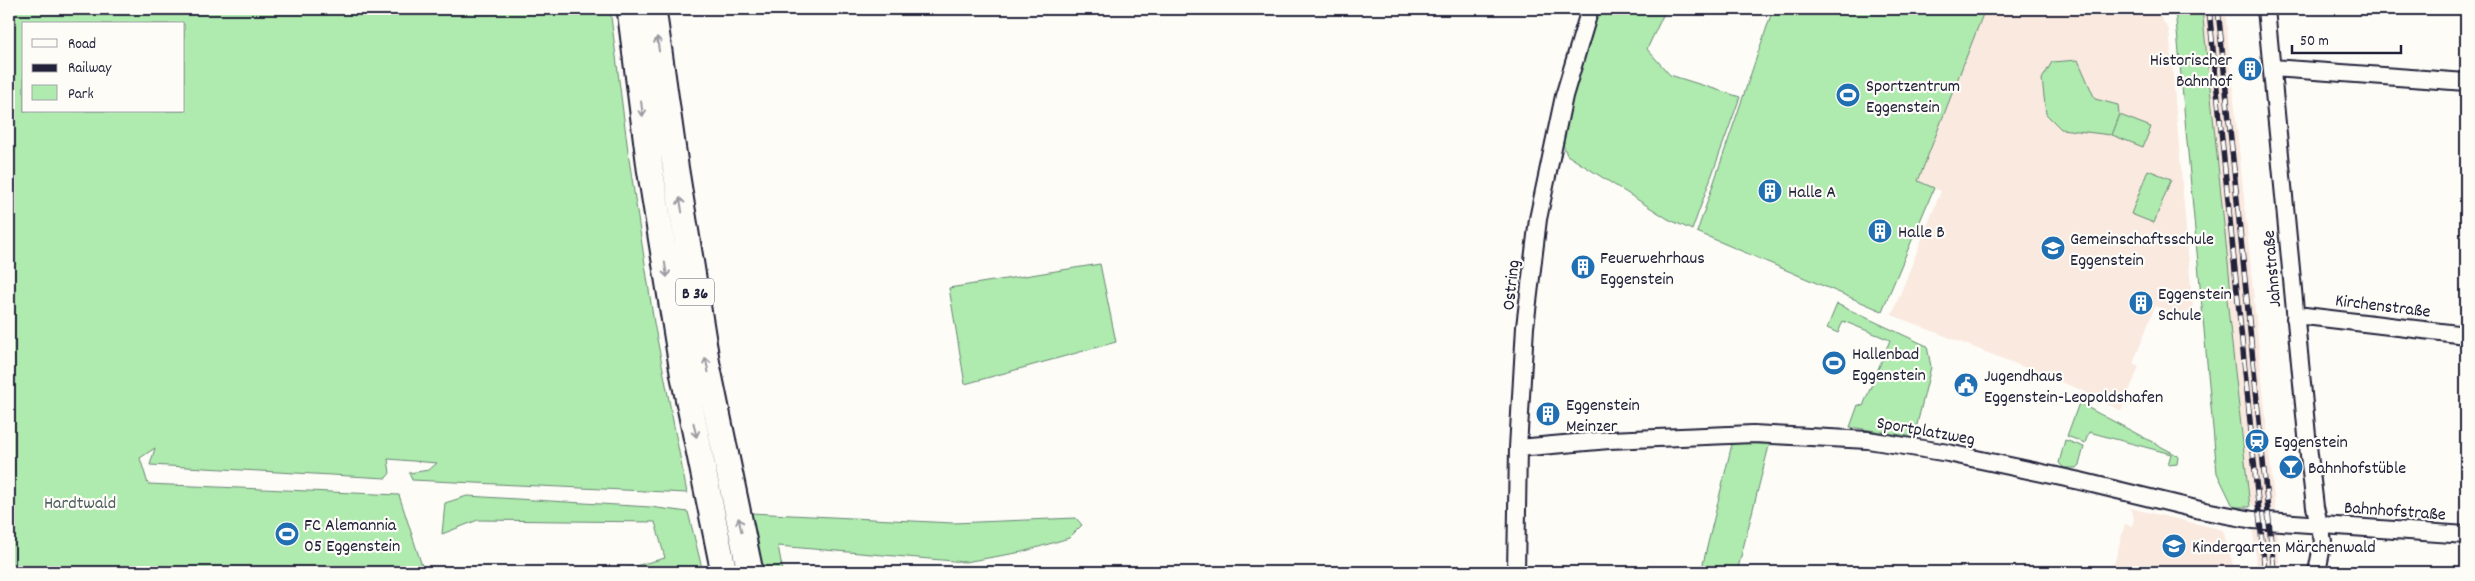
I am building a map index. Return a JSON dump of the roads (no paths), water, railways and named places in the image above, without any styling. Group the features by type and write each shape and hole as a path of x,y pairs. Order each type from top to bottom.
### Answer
{"highway":[{"name":"B 36","path":"630,9 650,168 683,372 724,572"},
{"name":"B 36","path":"654,9 675,165 707,365 750,572"}],"street":[{"name":"Ostring","path":"1516,572 1518,448 1526,327 1538,219 1564,96 1590,9"},
{"name":"Jahnstraße","path":"2266,9 2315,507 2323,542 2317,572"},
{"path":"2272,68 2466,82"},
{"name":"Kirchenstraße","path":"2295,318 2305,316 2466,335"},
{"name":"Sportplatzweg","path":"1518,448 1609,440 1752,434 1868,440 1948,453 2080,480 2229,516 2253,520 2320,525"},
{"name":"Bahnhofstraße","path":"2320,525 2466,535"}],"railway":[{"path":"2209,9 2265,572"},
{"path":"2218,9 2274,572"}],"place":[{"name":"Historischer Bahnhof","path":"2250,69"},
{"name":"Sportzentrum Eggenstein","path":"1848,95"},
{"name":"Halle A","path":"1770,191"},
{"name":"Halle B","path":"1880,231"},
{"name":"Gemeinschaftsschule Eggenstein","path":"2053,248"},
{"name":"Feuerwehrhaus Eggenstein","path":"1583,267"},
{"name":"Eggenstein Schule","path":"2141,303"},
{"name":"Hallenbad Eggenstein","path":"1834,363"},
{"name":"Jugendhaus Eggenstein-Leopoldshafen","path":"1966,385"},
{"name":"Eggenstein Meinzer","path":"1548,414"},
{"name":"Eggenstein","path":"2257,441"},
{"name":"Bahnhofstüble","path":"2291,467"},
{"name":"FC Alemannia 05 Eggenstein","path":"287,534"},
{"name":"Kindergarten Märchenwald","path":"2174,546"}],"park label":[{"name":"Hardtwald","path":"80,502"}]}
